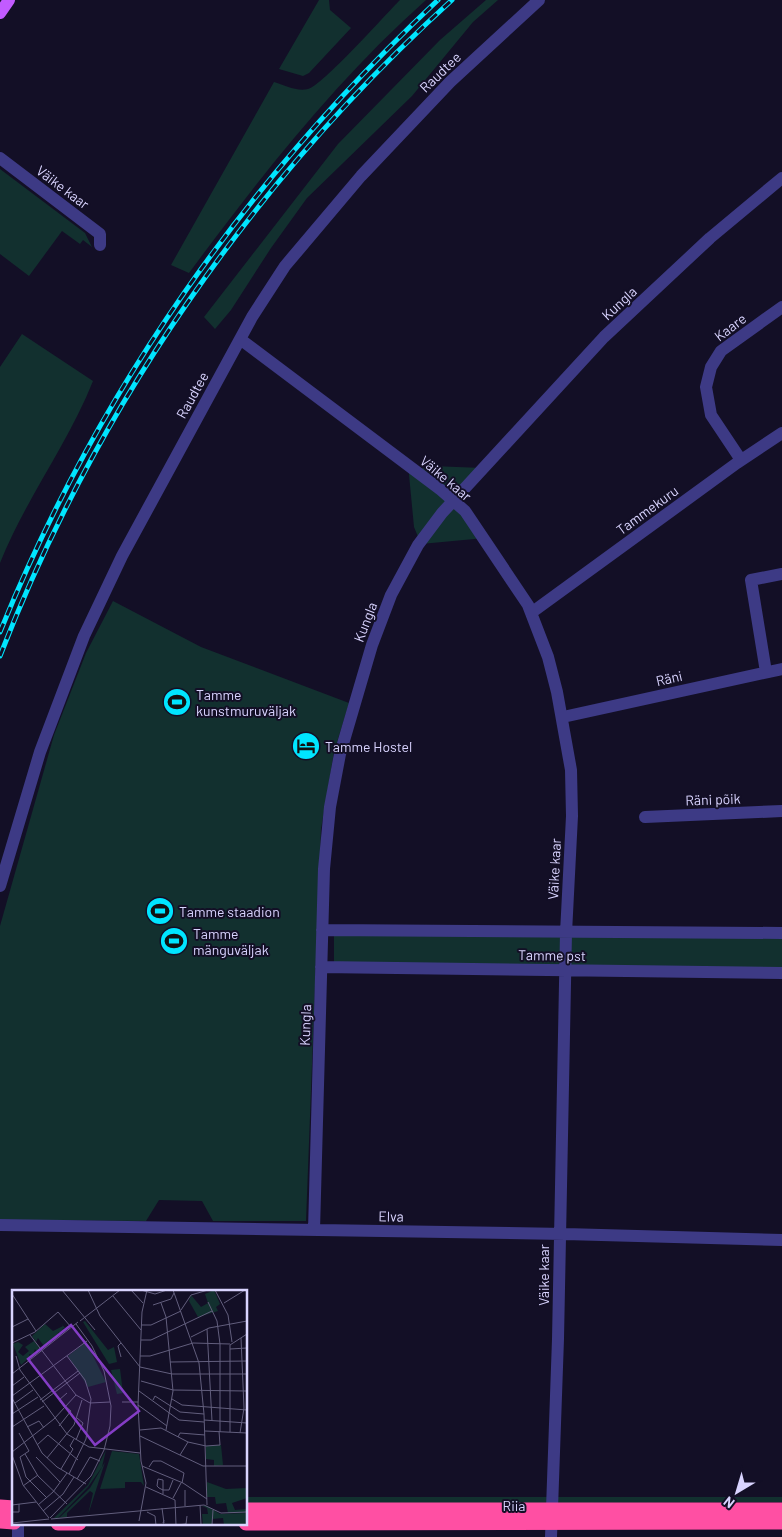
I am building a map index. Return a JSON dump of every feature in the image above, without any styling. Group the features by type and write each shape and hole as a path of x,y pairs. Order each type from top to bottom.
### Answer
{"highway":[{"name":"Riia","path":"248,1510 551,1523 782,1510"},
{"name":"Riia","path":"248,1523 782,1522"}],"main road":[{"path":"0,13 9,0"}],"street":[{"name":"Raudtee","path":"0,886 40,752 84,636 122,556 264,297 285,266 361,176 450,82 539,0"},
{"name":"Väike kaar","path":"0,158 100,234 100,245"},
{"name":"Kungla","path":"314,1230 324,870 332,798 340,754 372,645 392,595 418,545 453,501 604,337 710,238 782,178"},
{"name":"Kaare","path":"742,460 711,415 706,386 711,367 721,351 782,307"},
{"name":"Väike kaar","path":"240,339 464,511 531,613 548,657 563,717 571,770 572,816 566,933 558,1234 558,1340 551,1523"},
{"name":"Tammekuru","path":"531,613 782,433"},
{"path":"766,672 751,580 782,574"},
{"name":"Räni","path":"563,717 782,669"},
{"name":"Räni põik","path":"645,817 782,811"},
{"name":"Tamme pst","path":"322,930 782,933"},
{"name":"Tamme pst","path":"321,967 782,973"},
{"name":"Elva","path":"0,1225 558,1234 782,1240"},
{"path":"18,1524 18,1537"}],"green space":[{"path":"319,0 329,0 330,10 351,28 309,73 303,76 279,69"},
{"path":"400,0 426,0 361,63 300,130 189,273 171,265 274,82 299,90 308,89 315,85"},
{"path":"486,0 498,0 473,22 412,96 307,198 271,248 231,310 215,329 204,317 338,144 440,40"},
{"path":"0,169 85,233 92,247 83,240 80,244 62,231 29,276 0,254"},
{"path":"22,334 93,381 71,427 10,540 0,563 0,367"},
{"path":"408,464 417,470 431,466 483,468 453,500 485,538 421,544 414,527"},
{"name":"Tamme staadion","path":"113,601 201,647 349,703 334,752 321,829 306,1221 213,1221 202,1201 159,1200 146,1221 0,1220 0,926 54,735 86,653"},
{"path":"334,932 782,938 782,971 334,965"},
{"path":"248,1497 782,1497 782,1502 248,1505"}],"railway":[{"path":"0,632 39,543 83,457 132,373 185,292 242,215 303,140 369,68 438,0"},
{"path":"0,656 39,563 84,473 133,386 188,302 248,221 311,143 380,70 452,0"}],"place":[{"name":"Tamme kunstmuruväljak","path":"177,702"},
{"name":"Tamme Hostel","path":"306,746"},
{"name":"Tamme staadion","path":"160,911"},
{"name":"Tamme mänguväljak","path":"174,941"}]}
